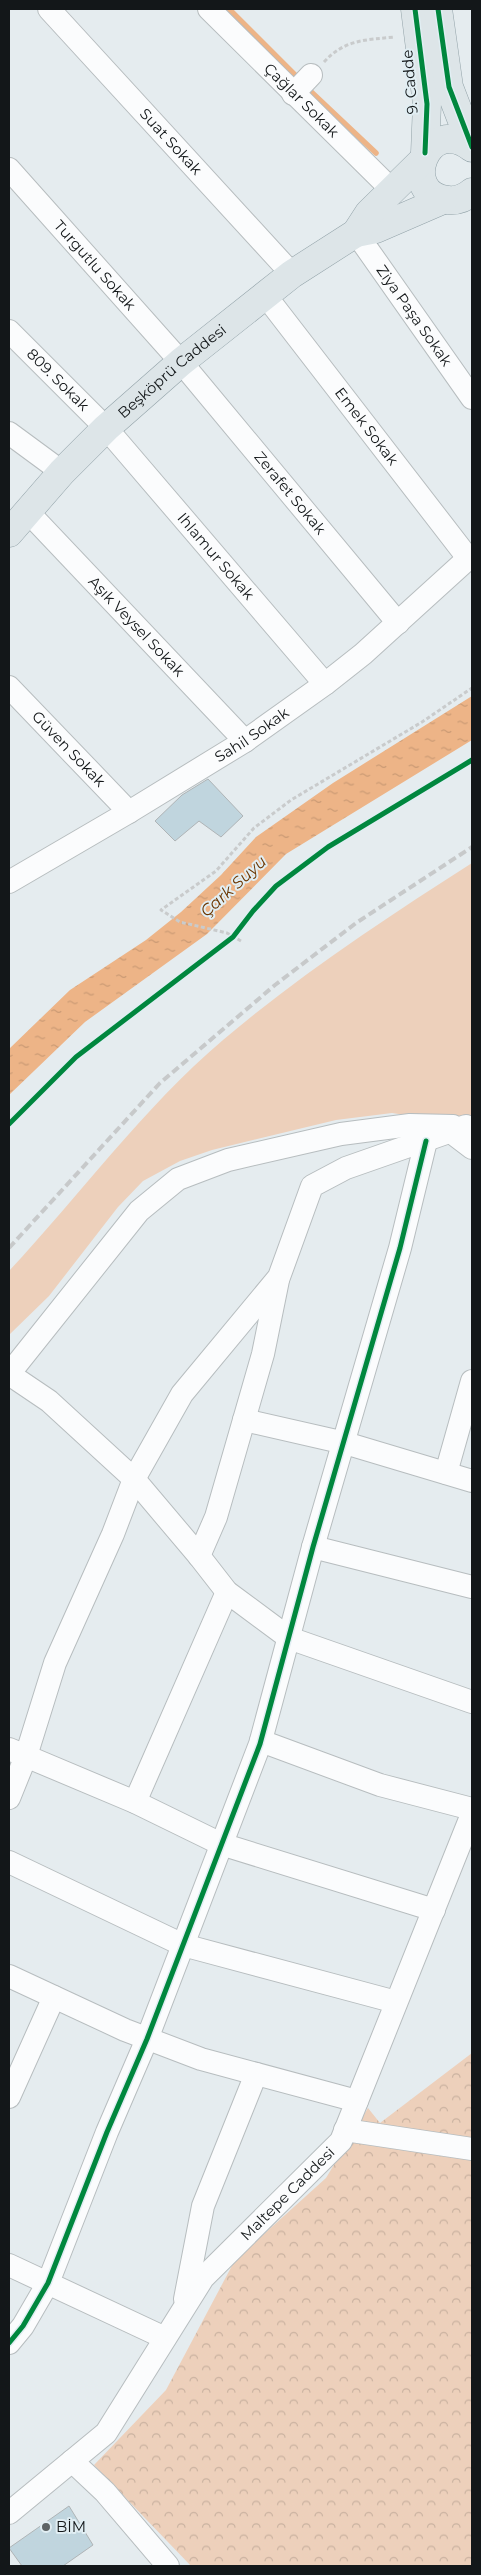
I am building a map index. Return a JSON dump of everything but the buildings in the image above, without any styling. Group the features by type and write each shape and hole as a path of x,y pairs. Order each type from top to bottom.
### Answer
{"main road":[{"name":"9. Cadde","path":"415,9 427,104 421,177 424,185 436,196 460,203"},
{"path":"438,9 449,87 472,148"},
{"path":"356,233 369,213 393,191 438,142 456,139 472,148"},
{"path":"356,233 376,230 460,203"},
{"name":"Beşköprü Caddesi","path":"9,534 62,472 106,428 181,362 292,274 356,233"}],"street":[{"name":"Suat Sokak","path":"49,9 292,274"},
{"name":"Çağlar Sokak","path":"209,9 393,191"},
{"path":"293,94 311,75"},
{"name":"Turgutlu Sokak","path":"9,168 181,362"},
{"name":"Ziya Paşa Sokak","path":"356,233 472,398"},
{"name":"Emek Sokak","path":"265,295 470,557"},
{"name":"809. Sokak","path":"9,331 106,428"},
{"name":"Zerafet Sokak","path":"181,362 398,623"},
{"name":"Ihlamur Sokak","path":"106,428 325,684"},
{"path":"9,433 62,472"},
{"name":"Aşık Veysel Sokak","path":"27,511 245,741"},
{"name":"Sahil Sokak","path":"9,882 245,741 325,684 398,623 470,557"},
{"name":"Güven Sokak","path":"9,687 129,812"},
{"path":"463,1129 410,1125 341,1134 228,1160 178,1179 139,1211 9,1374 49,1401 134,1479 200,1556 227,1592 289,1638 472,1702"},
{"path":"200,1556 216,1517 263,1354 279,1277 312,1186 346,1168 463,1129"},
{"path":"463,1129 472,1148"},
{"path":"9,2343 22,2326 48,2283 107,2132 147,2038 261,1741 313,1547 345,1443 400,1248 426,1141"},
{"path":"9,1798 17,1752 113,1534 134,1479 182,1394 279,1277"},
{"path":"446,1473 472,1381"},
{"path":"244,1420 345,1443 472,1481"},
{"path":"313,1547 472,1587"},
{"path":"135,1802 227,1592"},
{"path":"261,1741 380,1785 472,1809"},
{"path":"17,1752 135,1802 221,1844 434,1910"},
{"name":"Maltepe Caddesi","path":"9,2513 106,2433 204,2278 341,2141 472,1814"},
{"path":"9,1862 183,1945 396,2002"},
{"path":"9,1976 147,2038 201,2059 357,2101"},
{"path":"9,2097 54,1997"},
{"path":"182,2312 203,2206 256,2074"},
{"path":"345,2130 472,2149"},
{"path":"9,2265 165,2338"},
{"path":"72,2461 105,2492 168,2566"}],"path":[{"path":"311,75 335,50 353,42 418,35"},
{"path":"241,941 227,934 180,922 161,910 216,871 254,828 291,800 422,722 472,688"},
{"path":"226,943 238,930"}],"green space":[{"path":"472,863 472,1125 392,1113 336,1120 212,1150 180,1161 143,1181 118,1207 49,1296 9,1335 9,1271 166,1094 223,1040 313,969"},
{"path":"472,2053 472,2566 191,2566 94,2465 166,2390 235,2260 326,2178 368,2108 380,2123"}],"water":[{"name":"Çark Suyu","path":"472,696 472,740 286,854 207,934 85,1022 9,1095 9,1049 70,990 146,940 181,912 221,875 256,837 333,783"}],"waterway":[{"path":"229,9 300,80"},
{"path":"306,87 376,153"}],"railway":[{"path":"9,1248 160,1083 275,985 356,923 472,847"}],"cycle path":[{"path":"415,9 427,104 425,153"},
{"path":"438,9 449,87 472,147"},
{"path":"9,1124 76,1057 233,937 276,886 328,847 472,760"},
{"path":"9,2343 23,2326 48,2283 107,2132 147,2039 260,1744 313,1547 400,1248 426,1141"}],"place":[{"name":"BİM","path":"46,2527"}]}
